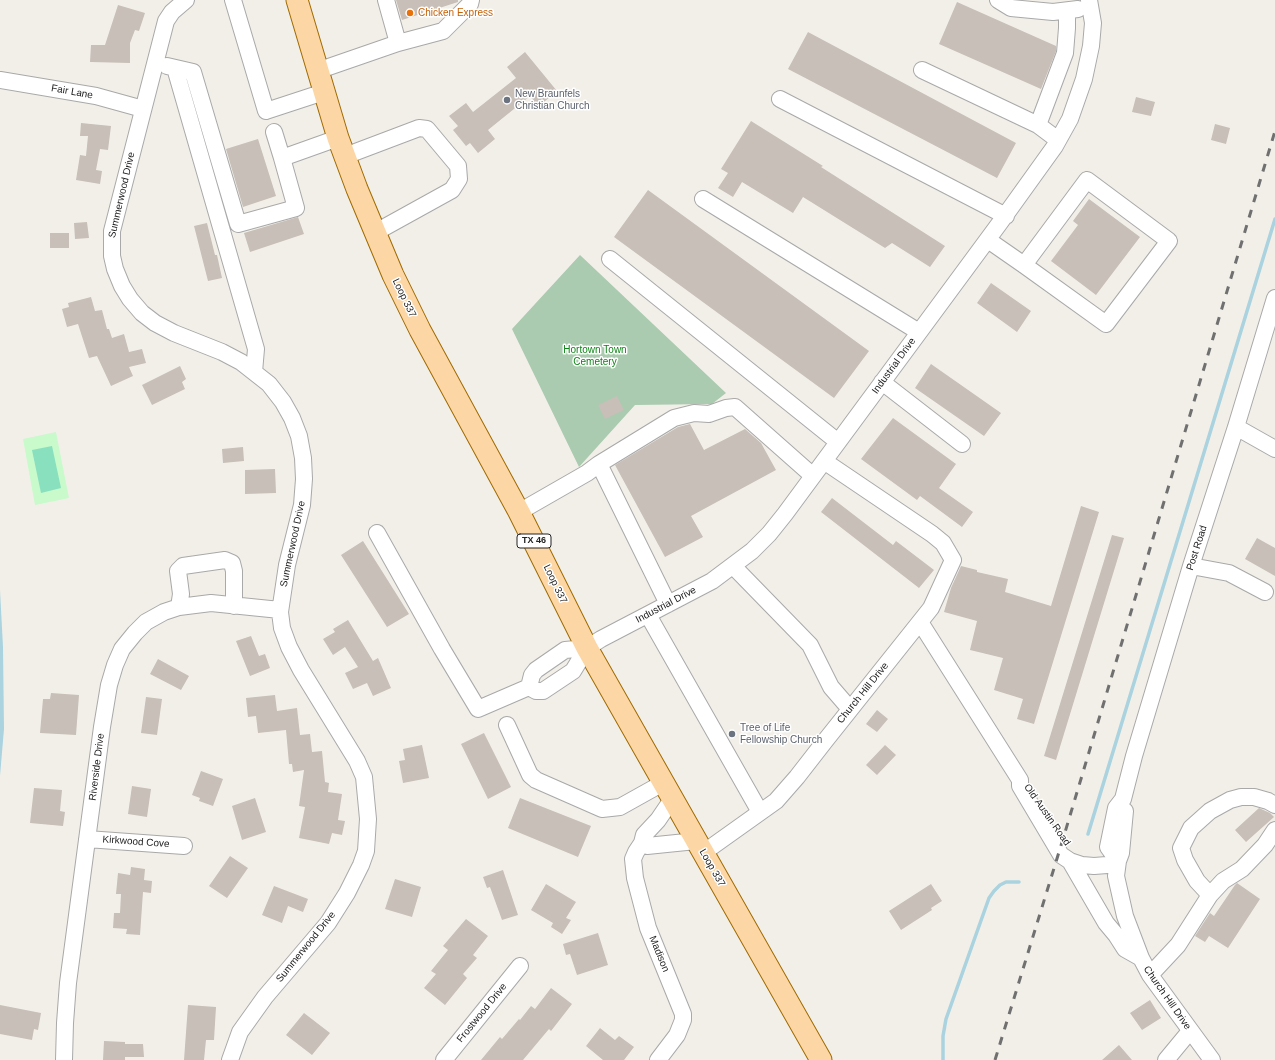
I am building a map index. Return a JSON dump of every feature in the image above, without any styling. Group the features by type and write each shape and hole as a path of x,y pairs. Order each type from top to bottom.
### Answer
{"main road":[{"name":"Loop 337","path":"297,0 341,147 393,275 420,330 519,512 587,648 821,1060"}],"street":[{"name":"Summerwood Drive","path":"186,0 172,12 166,22 112,231 112,256 115,269 120,280 130,299 142,313 155,323 174,333 222,352 241,362 269,384 289,413 299,436 303,458 304,479 302,506 286,565 280,610 282,628 289,647 301,670 357,761 364,777 368,819 366,851 361,865 347,893 328,923 265,997 240,1032 230,1060"},
{"path":"233,0 266,111 324,92"},
{"path":"386,0 398,43"},
{"path":"317,71 398,43 443,31 470,4 471,0"},
{"path":"998,0 1011,8 1053,12 1067,11 1090,4"},
{"name":"Industrial Drive","path":"587,648 712,581 752,551 769,534 1006,216 1058,140 1070,119 1084,79 1091,46 1093,23 1090,4"},
{"path":"1038,125 1065,52 1067,11"},
{"path":"155,63 193,72 238,224 296,208 274,132"},
{"path":"175,68 256,349 254,372"},
{"path":"922,70 1038,125 1058,140"},
{"name":"Fair Lane","path":"0,80 96,96 143,109"},
{"path":"780,99 1006,216"},
{"path":"282,158 341,147 419,128 427,129 458,166 459,179 452,190 376,232"},
{"path":"988,240 1106,324 1169,241 1087,180 1024,265"},
{"path":"703,199 919,332"},
{"path":"610,259 838,442"},
{"name":"Post Road","path":"1118,861 1121,853 1125,810 1123,799 1134,756 1191,566 1236,427 1275,298"},
{"path":"882,382 962,444"},
{"path":"519,512 587,474 599,464 674,418 694,413 709,414 726,408 735,407 813,476"},
{"path":"1236,427 1275,449"},
{"name":"Church Hill Drive","path":"758,814 776,801 797,777 850,708 931,608 953,560 943,543 932,534 824,461"},
{"path":"599,464 668,604"},
{"path":"377,533 478,710 529,687"},
{"path":"179,607 181,594 178,571 183,566 225,560 232,564 234,571 234,606"},
{"path":"733,566 810,645 831,687 850,708"},
{"path":"1191,566 1229,573 1265,592"},
{"name":"Riverside Drive","path":"64,1060 68,982 103,720 109,685 122,649 135,632 146,622 164,612 179,607 212,603 280,610"},
{"path":"642,843 647,846 700,847 758,814 648,615"},
{"name":"Old Austin Road","path":"920,622 1020,780 1020,786 1059,852 1070,861 1082,865 1107,865 1118,861"},
{"path":"529,687 536,691 543,691 573,671 587,648"},
{"path":"529,687 532,675 536,670 565,650 587,648"},
{"path":"507,725 530,775 536,780 602,809 620,807 668,791"},
{"name":"Old Austin Road","path":"1020,780 1027,783 1063,839 1074,851 1082,855 1102,857 1118,861"},
{"name":"Madison","path":"658,1060 677,1034 683,1020 683,1014 648,928 635,878 633,859 642,843 644,835 658,820 668,791"},
{"path":"1210,895 1197,882 1185,860 1181,848 1191,828 1210,811 1230,800 1241,797 1254,797 1268,801 1275,805"},
{"path":"1150,975 1178,944 1210,895 1223,881 1242,869 1265,845 1275,830"},
{"name":"Kirkwood Cove","path":"87,839 184,846"},
{"path":"1070,861 1106,923 1125,949 1141,958"},
{"name":"Church Hill Drive","path":"1118,861 1116,876 1118,890 1125,916 1141,958 1150,975 1212,1060"},
{"name":"Frostwood Drive","path":"444,1060 520,966"},
{"path":"1166,1060 1190,1031"}],"green space":[{"name":"Hortown Town Cemetery","path":"580,255 726,393 712,404 635,405 579,467 512,329"},
{"path":"56,432 69,498 35,505 23,439"},
{"path":"52,446 61,488 41,493 32,450"}],"water":[{"path":"0,590 3,647 4,729 0,776"}],"building":[{"name":"Chicken Express","path":"396,0 458,0 458,2 402,20"},
{"path":"957,2 1056,46 1056,51 1041,89 939,44"},
{"path":"118,5 145,13 139,31 135,30 130,43 130,63 90,62 91,45 105,45"},
{"path":"808,32 1016,143 997,178 788,69"},
{"name":"New Braunfels Christian Church","path":"525,52 557,91 538,107 530,96 488,130 495,139 478,153 470,143 466,146 453,130 458,126 449,116 466,103 473,112 516,78 507,67"},
{"path":"1136,97 1155,102 1151,116 1132,112"},
{"path":"751,121 945,246 930,267 892,243 885,248 803,197 793,213 742,182 733,197 718,188 728,173 721,169"},
{"path":"81,123 111,126 108,150 100,149 96,170 102,171 100,184 76,180 80,155 86,156 88,136 80,136"},
{"path":"1215,124 1230,128 1226,144 1211,140"},
{"path":"258,139 276,196 243,207 226,149"},
{"path":"648,190 869,351 834,398 614,237"},
{"path":"1089,199 1140,237 1096,295 1051,261 1078,225 1073,221"},
{"path":"298,217 304,234 250,252 244,233"},
{"path":"87,222 89,238 75,239 74,223"},
{"path":"207,223 215,255 217,255 222,278 208,281 194,226"},
{"path":"50,233 69,233 69,248 50,248"},
{"path":"991,283 1031,311 1017,332 977,303"},
{"path":"91,297 95,311 102,310 107,329 109,329 112,338 124,334 129,352 142,349 146,363 129,367 133,376 111,386 97,356 89,358 78,324 67,327 62,309 69,307 68,303"},
{"path":"931,364 1001,413 984,436 915,388"},
{"path":"180,366 186,379 182,382 185,389 152,405 142,385"},
{"path":"617,396 624,410 605,419 598,405"},
{"path":"893,418 956,464 939,488 973,512 962,527 920,496 917,500 861,459"},
{"path":"690,424 704,450 745,429 761,443 776,470 691,516 703,537 665,557 615,465 678,427"},
{"path":"243,447 244,461 223,463 222,449"},
{"path":"275,469 276,493 245,494 245,470"},
{"path":"832,498 893,545 896,541 934,570 919,588 821,512"},
{"path":"1081,506 1099,512 1034,724 1017,719 1023,699 994,690 1003,658 970,650 977,621 944,612 951,588 961,566 977,570 977,572 1008,579 1005,592 1051,606"},
{"path":"1112,535 1124,538 1056,760 1044,756"},
{"path":"1257,538 1275,548 1275,576 1245,559"},
{"path":"363,541 409,614 387,627 341,555"},
{"path":"348,620 373,661 378,658 391,688 373,696 367,683 353,689 345,673 358,667 345,647 333,655 323,639 335,632 333,629"},
{"path":"251,636 259,656 265,654 270,668 250,676 236,641"},
{"path":"158,659 189,676 181,690 150,674"},
{"path":"51,693 79,695 76,735 40,733 43,699 50,699"},
{"path":"275,695 277,711 297,708 300,735 310,734 312,752 322,751 325,782 329,783 328,792 342,794 338,820 345,821 342,835 332,833 329,844 299,838 305,807 299,806 304,770 293,772 292,764 289,764 286,730 258,733 256,716 248,717 246,698"},
{"path":"146,697 162,699 157,735 141,733"},
{"path":"877,710 888,719 877,732 866,724"},
{"path":"484,733 511,787 488,799 461,744"},
{"path":"422,745 429,778 403,783 399,761 405,760 403,749"},
{"path":"885,745 896,755 877,775 866,765"},
{"path":"201,771 223,779 213,806 199,801 200,798 192,795"},
{"path":"132,786 151,789 147,817 128,814"},
{"path":"34,788 62,790 60,811 65,812 63,826 30,823"},
{"path":"255,798 266,832 242,840 232,806"},
{"path":"520,798 591,826 578,857 508,828"},
{"path":"1259,808 1270,813 1274,817 1246,842 1235,830"},
{"path":"230,856 248,868 227,898 209,886"},
{"path":"131,867 145,869 144,880 152,881 151,893 143,892 140,935 126,934 127,929 113,928 114,913 120,913 121,894 116,894 118,873 130,875"},
{"path":"503,870 518,915 502,920 490,887 487,888 483,877"},
{"path":"395,879 421,887 412,917 385,909"},
{"path":"1237,883 1260,899 1228,948 1209,936 1205,942 1195,936 1210,913 1214,916"},
{"path":"546,884 576,902 566,918 571,920 562,934 551,927 553,923 531,910"},
{"path":"931,884 942,901 931,908 932,910 901,930 889,911"},
{"path":"274,886 308,899 303,912 288,906 282,923 262,915"},
{"path":"466,919 488,936 473,955 477,958 463,974 467,978 445,1005 424,988 436,974 431,971 448,950 443,946"},
{"path":"598,933 608,965 577,975 570,954 566,955 563,944"},
{"path":"551,988 572,1004 551,1031 549,1029 523,1060 481,1060 500,1037 502,1039 531,1006 535,1009"},
{"path":"1150,1000 1161,1018 1142,1030 1130,1013"},
{"path":"0,1005 41,1013 38,1030 34,1029 32,1040 0,1034"},
{"path":"188,1005 216,1007 214,1040 206,1040 204,1060 184,1060"},
{"path":"304,1013 330,1033 312,1055 286,1035"},
{"path":"600,1028 615,1040 619,1036 634,1047 624,1060 603,1060 586,1046"},
{"path":"104,1041 125,1042 125,1044 143,1044 144,1057 125,1057 125,1060 103,1060"},
{"path":"1119,1045 1132,1060 1102,1060"}],"waterway":[{"path":"1088,834 1275,219"},
{"path":"943,1060 943,1036 946,1019 989,898 1000,885 1006,882 1019,882"}],"railway":[{"path":"995,1060 1063,839 1275,131"}],"place":[{"name":"Chicken Express","path":"410,13"},
{"name":"New Braunfels Christian Church","path":"507,100"},
{"name":"Tree of Life Fellowship Church","path":"732,734"}]}
